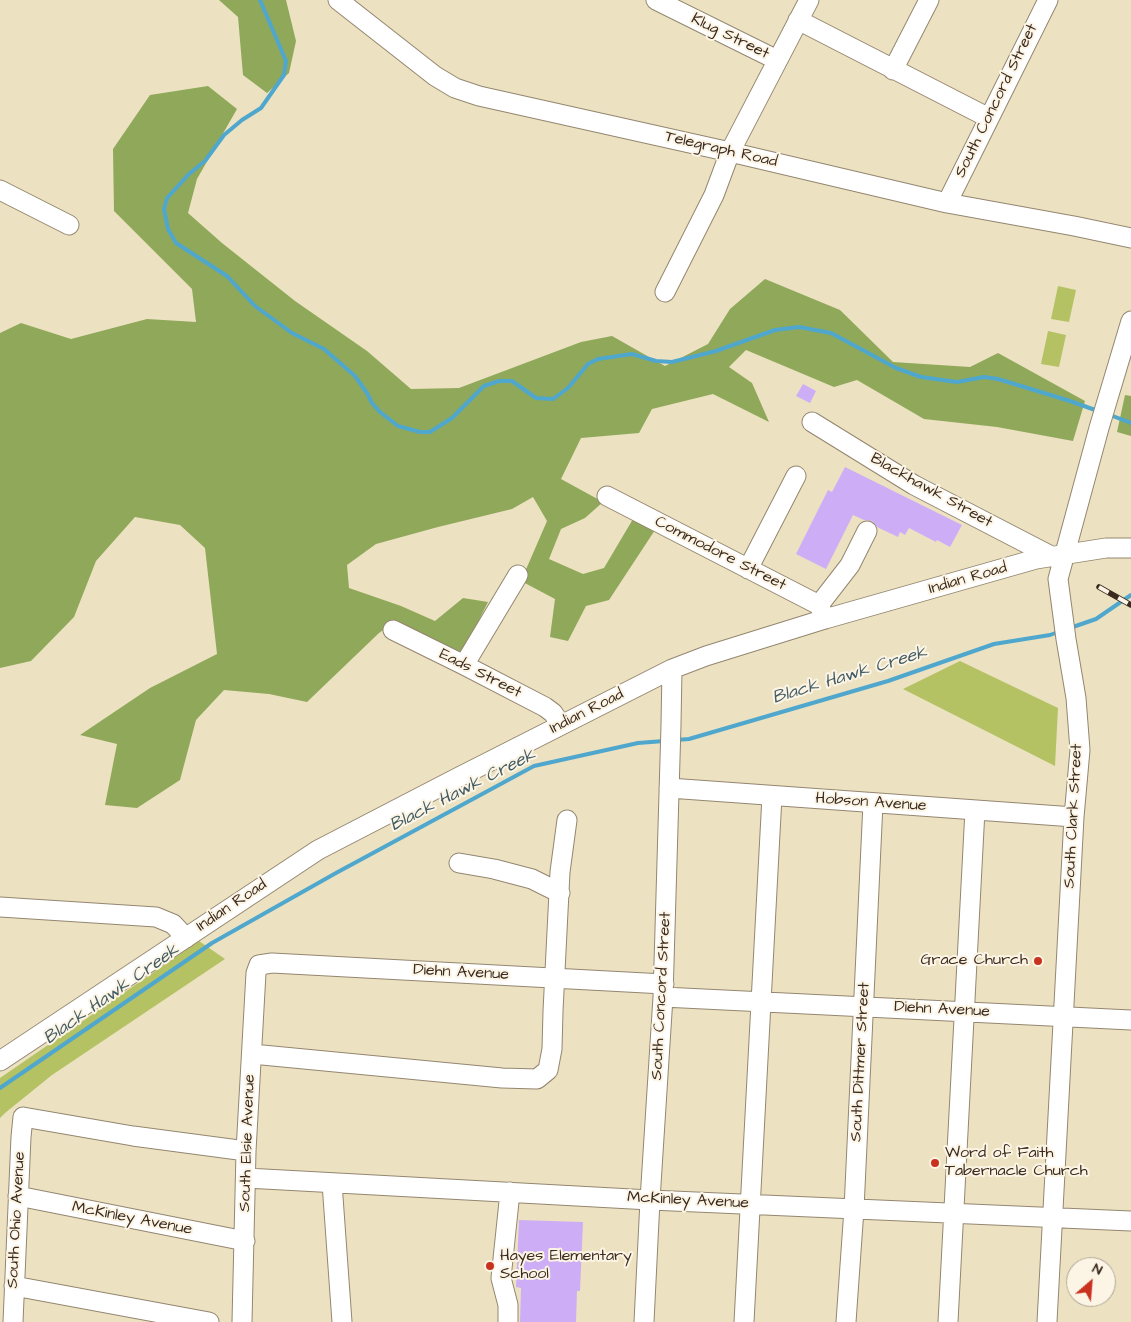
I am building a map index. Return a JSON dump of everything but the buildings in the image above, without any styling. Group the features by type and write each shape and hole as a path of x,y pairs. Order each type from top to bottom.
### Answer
{"street":[{"name":"Telegraph Road","path":"338,0 435,76 455,88 479,96 947,203 1131,238"},
{"name":"Klug Street","path":"656,0 777,60"},
{"path":"664,292 714,195 730,152 809,0"},
{"path":"893,70 929,0"},
{"name":"South Concord Street","path":"947,203 1048,0"},
{"path":"798,20 989,118"},
{"path":"0,190 69,225"},
{"name":"South Clark Street","path":"1047,1322 1074,817 1080,750 1076,698 1058,579 1058,556 1130,328"},
{"name":"Blackhawk Street","path":"812,422 914,485 1058,556"},
{"path":"748,569 796,476"},
{"name":"Commodore Street","path":"608,496 748,569 822,612"},
{"path":"822,612 850,565 867,531"},
{"path":"1058,556 1106,548 1131,548"},
{"name":"Indian Road","path":"0,1061 318,850 672,669 822,612 1058,556"},
{"path":"464,665 518,575"},
{"name":"Eads Street","path":"393,630 545,707 553,713 561,725"},
{"name":"South Concord Street","path":"644,1322 664,990 672,669"},
{"name":"Hobson Avenue","path":"668,788 1074,817"},
{"path":"744,1322 772,796"},
{"name":"South Dittmer Street","path":"846,1322 854,1209 873,803"},
{"path":"948,1322 975,810"},
{"path":"252,1054 502,1078 537,1079 548,1070 552,1049 560,872 567,820"},
{"path":"459,863 494,869 532,879 560,893"},
{"path":"0,907 156,918 174,924 186,938"},
{"name":"Diehn Avenue","path":"259,965 272,963 555,978 761,1001 1131,1020"},
{"name":"South Elsie Avenue","path":"242,1322 246,1151 256,973 259,965"},
{"name":"South Ohio Avenue","path":"13,1322 23,1118 133,1136 246,1151"},
{"name":"McKinley Avenue","path":"246,1178 650,1200 1131,1221"},
{"path":"332,1183 342,1322"},
{"path":"508,1322 508,1305 501,1278 510,1192"},
{"name":"McKinley Avenue","path":"18,1196 245,1241"},
{"path":"14,1286 209,1322"}],"green space":[{"path":"219,0 286,0 296,41 289,73 267,93 243,75 238,17"},
{"path":"208,86 237,109 197,179 188,213 222,243 295,301 367,351 411,389 459,388 581,342 612,336 665,366 708,344 730,309 765,279 840,310 893,362 970,367 998,353 1085,401 1073,441 997,427 924,419 857,380 834,387 746,350 729,367 752,383 769,422 713,394 652,409 639,433 581,438 561,479 603,502 585,518 561,529 549,559 583,574 604,568 633,519 655,530 609,600 586,606 568,641 550,637 555,599 521,581 547,521 533,497 512,509 376,544 347,565 349,588 401,606 435,621 463,598 488,602 460,658 393,623 379,633 307,702 269,694 224,690 196,720 180,780 137,808 105,805 117,744 80,735 150,688 217,654 205,548 180,525 135,517 96,561 74,617 31,661 0,668 0,333 21,323 71,339 147,319 196,322 192,289 114,211 113,149 150,95"},
{"path":"1058,286 1076,290 1069,322 1051,319"},
{"path":"1048,331 1066,335 1059,367 1041,364"},
{"path":"1125,395 1131,396 1131,436 1117,432"},
{"path":"960,661 1058,708 1055,766 903,689"},
{"path":"199,941 225,959 52,1075 0,1118 0,1078"}],"waterway":[{"name":"Black Hawk Creek","path":"260,0 286,61 284,75 261,108 242,120 224,135 205,161 189,174 167,198 164,209 168,229 176,243 227,276 255,306 292,333 324,349 355,376 372,403 398,426 420,432 430,432 452,418 484,386 499,381 512,381 536,398 553,399 568,388 588,364 598,359 632,354 656,361 672,362 716,351 775,330 799,327 831,333 896,368 921,377 957,382 984,377 998,379 1098,411"},
{"name":"Black Hawk Creek","path":"1110,415 1131,423"},
{"name":"Black Hawk Creek","path":"1070,628 1096,619 1131,595"},
{"name":"Black Hawk Creek","path":"676,740 689,739 888,681 994,644 1058,632"},
{"name":"Black Hawk Creek","path":"0,1088 212,943 336,873 534,766 638,743 664,741"}],"railway":[{"path":"1099,587 1131,605"}],"place":[{"name":"Grace Church","path":"1038,961"},
{"name":"Word of Faith Tabernacle Church","path":"935,1163"},
{"name":"Hayes Elementary School","path":"490,1266"}]}
